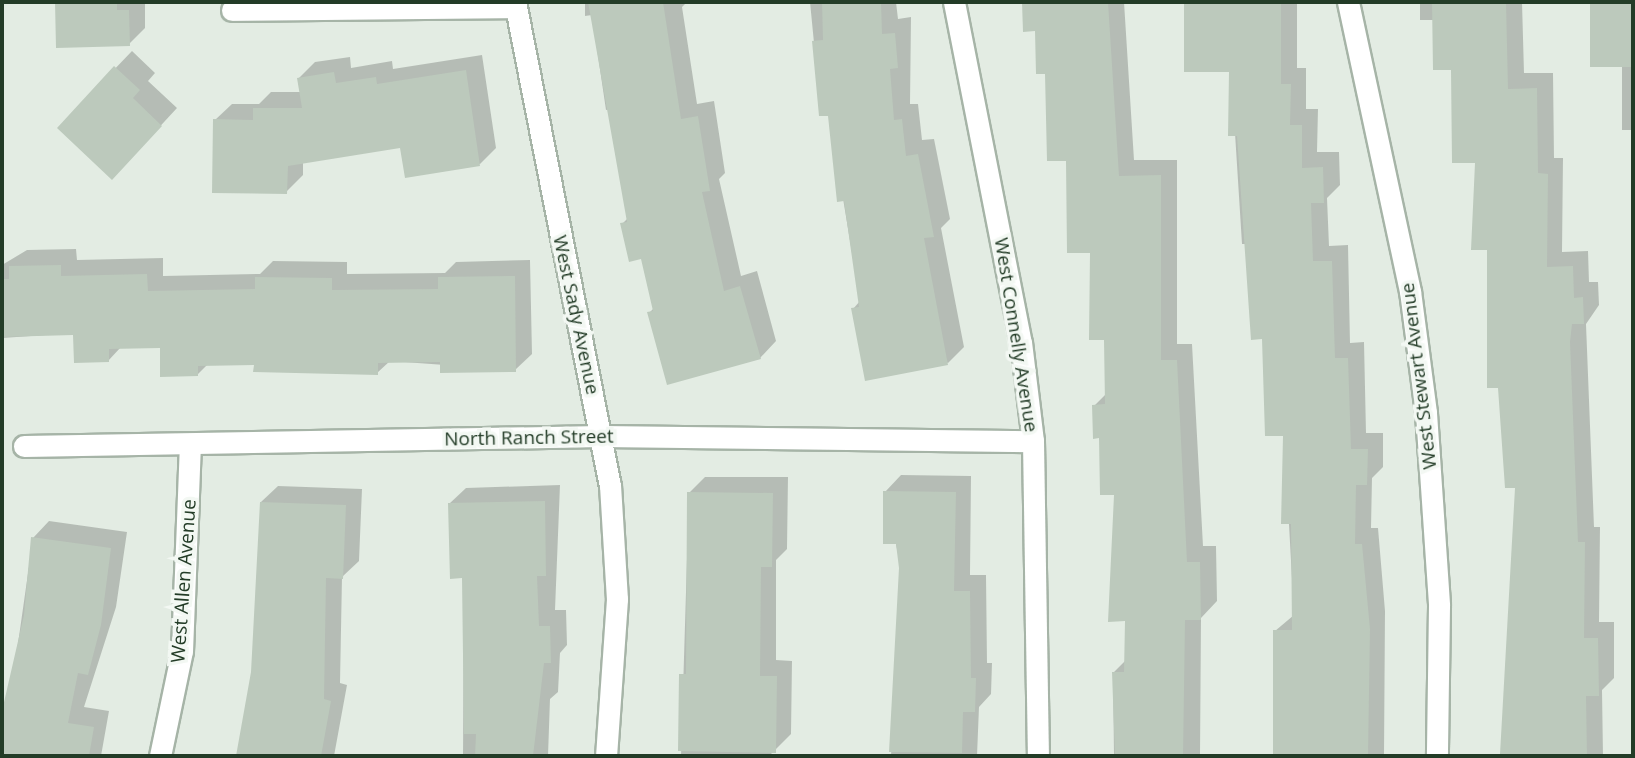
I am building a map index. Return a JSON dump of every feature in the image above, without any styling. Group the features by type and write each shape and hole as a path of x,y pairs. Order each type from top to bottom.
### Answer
{"street":[{"name":"West Connelly Avenue","path":"954,2 1021,342 1033,441 1038,756"},
{"name":"West Stewart Avenue","path":"1348,2 1410,291 1426,413 1439,606 1437,756"},
{"path":"232,9 515,5"},
{"name":"West Sady Avenue","path":"515,5 601,436 617,599 606,756"},
{"name":"North Ranch Street","path":"24,446 601,436 1033,441"},
{"name":"West Allen Avenue","path":"160,756 182,651 190,445"}],"building":[{"path":"55,2 117,2 117,10 129,10 130,46 56,48"},
{"path":"588,2 663,2 681,119 698,116 710,191 702,192 724,291 740,286 761,359 667,385 647,312 653,311 641,259 629,262 620,223 627,222"},
{"path":"822,2 881,2 882,34 895,33 898,68 890,69 894,120 902,119 906,156 918,154 934,237 924,238 948,365 865,381 851,308 859,307 844,201 837,202 828,116 819,116 812,41 823,40"},
{"path":"1022,2 1108,2 1119,176 1161,175 1161,360 1177,360 1187,562 1200,562 1201,620 1185,620 1183,756 1115,756 1112,672 1124,672 1125,621 1108,622 1114,495 1100,495 1099,438 1093,439 1092,405 1105,404 1104,340 1089,340 1090,253 1067,253 1066,161 1047,161 1045,74 1036,74 1035,31 1023,32"},
{"path":"1184,2 1281,2 1281,84 1291,84 1290,125 1302,125 1302,168 1323,167 1324,203 1311,203 1313,261 1332,261 1335,358 1348,358 1351,449 1368,449 1367,485 1356,485 1355,544 1362,544 1370,629 1368,756 1273,756 1273,630 1292,630 1291,524 1281,524 1283,436 1265,436 1262,339 1251,340 1237,136 1228,136 1229,72 1184,72"},
{"path":"1432,2 1506,2 1508,89 1537,88 1538,173 1548,174 1547,267 1573,266 1574,298 1583,297 1584,324 1572,324 1570,342 1578,542 1585,542 1584,638 1598,638 1599,696 1586,696 1587,756 1500,754 1515,488 1505,488 1498,388 1487,388 1487,250 1471,250 1475,163 1452,163 1451,70 1433,70"},
{"path":"1590,2 1633,2 1633,67 1590,67"},
{"path":"114,66 140,90 133,98 162,126 112,180 57,128"},
{"path":"466,70 480,166 405,178 400,148 288,166 287,194 212,193 213,119 253,120 253,108 302,108 297,78 334,72 336,83 376,77 377,84"},
{"path":"61,265 61,276 147,274 148,291 255,289 255,277 332,278 332,290 438,289 438,277 515,276 516,372 440,373 440,362 378,363 378,375 253,372 254,365 198,366 198,376 160,377 160,348 109,349 109,362 74,363 73,335 2,337 2,279 9,279 9,266"},
{"path":"883,491 956,492 954,591 970,591 971,678 976,678 975,712 963,712 962,753 889,752 899,568 896,544 883,544"},
{"path":"687,492 773,493 772,567 761,567 760,676 777,676 776,753 678,751 679,674 686,674"},
{"path":"545,501 546,576 537,576 539,626 550,626 551,663 544,663 533,756 475,756 476,734 464,734 462,578 450,579 448,503"},
{"path":"260,502 346,505 343,579 326,578 324,699 331,701 321,756 236,756 251,672"},
{"path":"31,537 111,548 101,625 88,675 78,673 68,723 94,727 89,756 2,756 2,711 24,615"}]}
